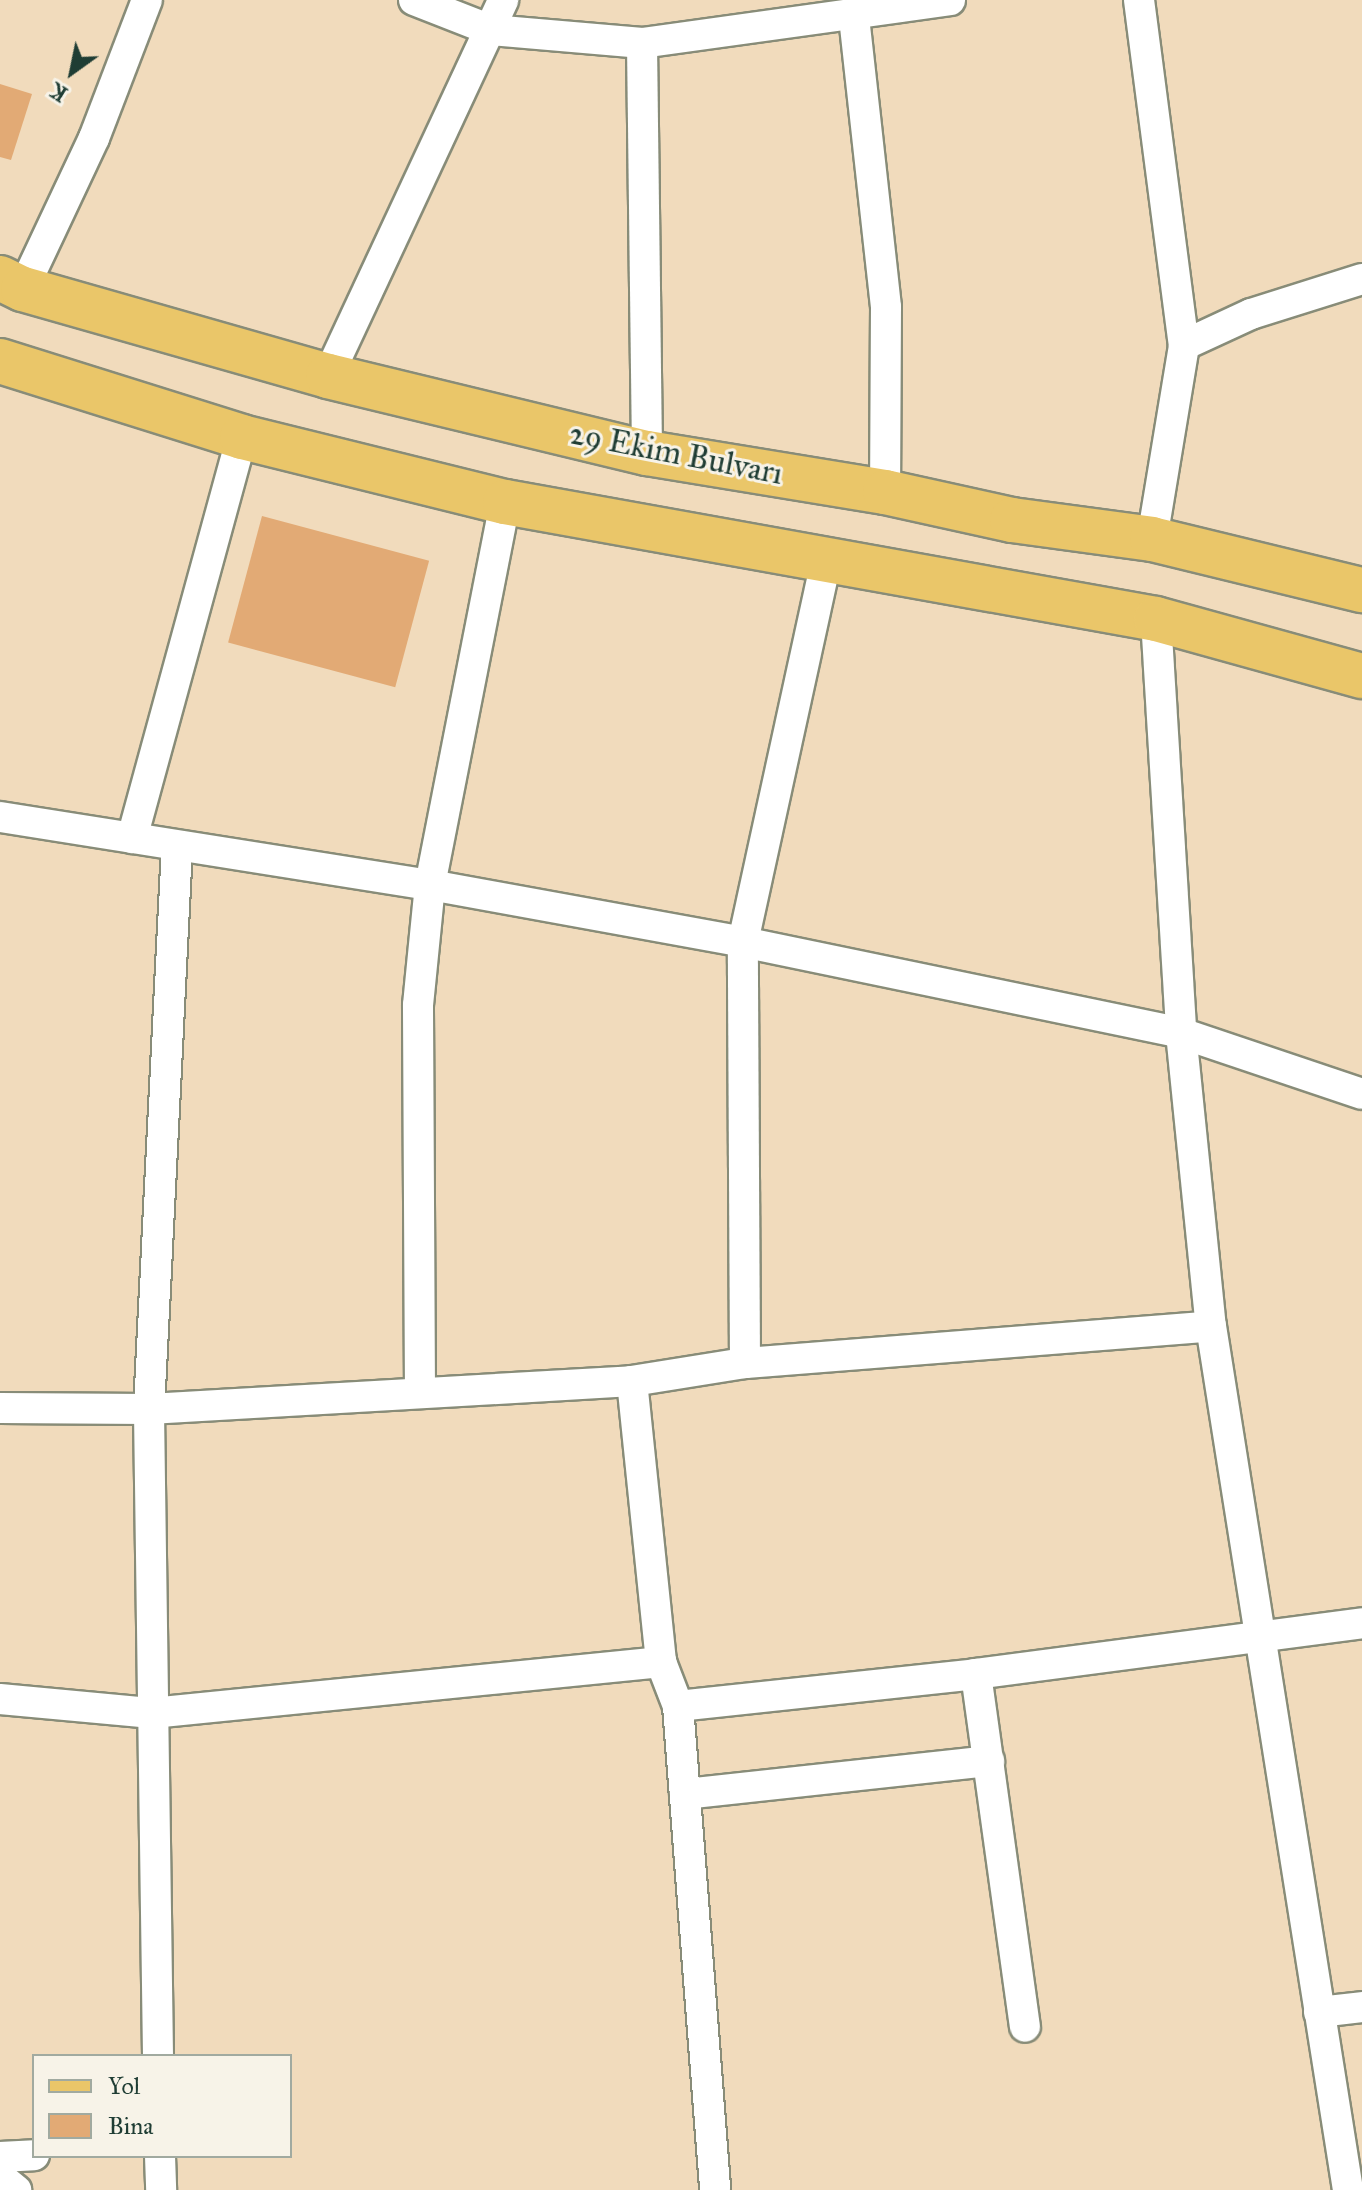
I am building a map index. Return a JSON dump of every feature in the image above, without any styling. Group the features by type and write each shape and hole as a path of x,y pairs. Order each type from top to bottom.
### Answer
{"main road":[{"name":"29 Ekim Bulvarı","path":"12,283 328,376 647,453 885,492 1012,520 1152,539 1362,590"},
{"path":"0,361 242,437 505,502 827,557 1156,619 1362,676"}],"street":[{"path":"12,283 94,138 147,0"},
{"path":"414,0 491,30 642,43 854,17 950,0"},
{"path":"328,376 503,0"},
{"path":"1139,0 1184,345 1152,539"},
{"path":"854,17 886,307 885,492"},
{"path":"642,43 647,453"},
{"path":"1184,345 1251,314 1362,279"},
{"path":"132,838 242,437"},
{"path":"420,1392 418,1005 430,885 505,502"},
{"path":"745,1363 743,942 827,557"},
{"path":"1156,619 1181,1033 1211,1326 1348,2190"},
{"path":"0,817 430,885 743,942 1181,1033 1362,1094"},
{"path":"158,2054 149,1409 177,846"},
{"path":"0,1408 149,1409 632,1381 745,1363 1211,1326"},
{"path":"632,1381 661,1662 678,1706 715,2190"},
{"path":"678,1706 976,1674 1362,1623"},
{"path":"0,1699 152,1713 661,1662"},
{"path":"976,1674 1025,2027"},
{"path":"685,1794 989,1761"},
{"path":"1319,2012 1362,2007"},
{"path":"0,2157 32,2155"},
{"path":"160,2158 161,2190"},
{"path":"0,2177 16,2190"}],"building":[{"path":"0,84 32,94 11,160 0,157"},
{"path":"262,516 429,561 395,687 228,643"}]}
